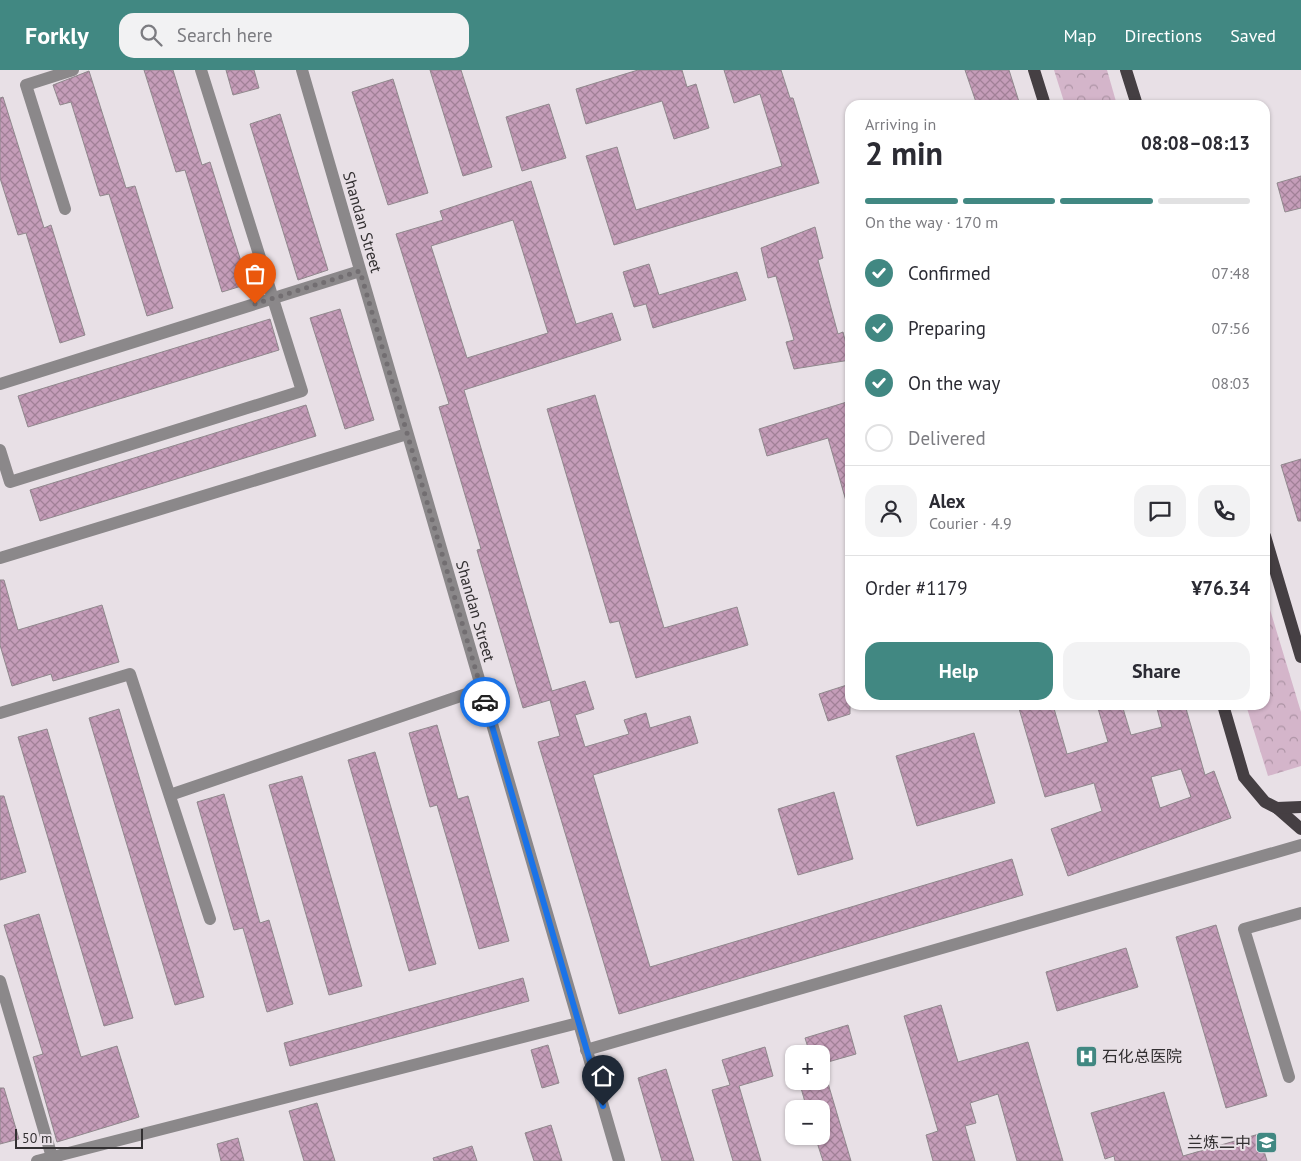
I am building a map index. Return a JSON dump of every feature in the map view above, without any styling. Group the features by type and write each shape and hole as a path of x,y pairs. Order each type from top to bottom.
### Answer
{"main road":[{"path":"1034,70 1043,100"},
{"path":"1126,70 1135,100"},
{"path":"1270,553 1301,657"},
{"path":"1224,710 1244,777 1265,802 1277,808 1301,829"},
{"path":"1277,808 1301,807"}],"street":[{"path":"65,208 26,85 73,70"},
{"path":"0,450 10,482 302,391 201,70"},
{"name":"Shandan Street","path":"302,70 619,1161"},
{"path":"0,384 360,271"},
{"path":"0,558 407,434"},
{"path":"0,713 130,674 210,919"},
{"path":"170,795 481,689"},
{"path":"586,1050 1301,845"},
{"path":"1288,1077 1244,929 1301,913"},
{"path":"0,981 52,1157"},
{"path":"37,1161 578,1023"}],"green space":[{"path":"1054,70 1107,70 1116,100 1063,100"},
{"path":"1270,610 1301,712 1301,766 1268,776 1248,710 1270,710"}],"building":[{"path":"144,70 173,70 202,165 210,162 248,284 222,292 185,170 176,172"},
{"path":"226,70 254,70 259,88 233,95"},
{"path":"430,70 461,70 492,167 463,176"},
{"path":"638,70 682,70 687,87 696,84 709,128 674,139 662,101 586,124 576,89"},
{"path":"724,70 781,70 790,98 793,98 819,183 614,245 586,156 617,147 636,210 782,166 760,94 734,103"},
{"path":"965,70 1009,70 1018,100 975,100"},
{"path":"89,71 126,188 135,186 173,308 147,316 109,194 100,196 71,102 60,105 53,85"},
{"path":"393,79 428,193 388,205 352,92"},
{"path":"3,97 44,228 51,225 85,335 60,343 26,233 18,235 0,178 0,98"},
{"path":"549,104 566,158 522,171 506,117"},
{"path":"280,114 328,270 298,280 250,124"},
{"path":"1301,176 1301,208 1285,212 1277,183"},
{"path":"531,181 576,324 612,313 621,340 464,390 552,691 585,681 594,709 575,715 585,747 629,734 624,720 646,713 650,728 690,716 698,743 593,775 650,967 1012,859 1023,895 619,1014 538,742 560,736 550,700 523,708 477,550 481,549 439,407 449,404 396,234 443,220 440,211","holes":["513,220 548,333 467,358 431,246"]},
{"path":"815,227 823,258 818,260 838,334 843,332 845,340 845,361 794,369 786,342 794,340 776,276 768,278 761,248"},
{"path":"649,264 659,295 737,272 746,300 653,328 646,304 634,307 623,272"},
{"path":"340,309 374,420 345,429 310,318"},
{"path":"270,319 279,350 28,427 18,396"},
{"path":"595,395 664,628 737,607 748,645 636,678 619,621 610,623 547,409"},
{"path":"845,403 845,498 828,438 767,456 759,429"},
{"path":"306,405 316,436 40,521 30,490"},
{"path":"1301,459 1301,521 1298,521 1281,465"},
{"path":"0,580 4,580 18,630 102,605 119,662 53,681 51,674 12,686 0,645"},
{"path":"845,686 845,710 850,710 850,714 828,721 819,694"},
{"path":"119,709 204,997 175,1005 89,718"},
{"path":"1019,710 1054,710 1067,754 1108,742 1098,710 1124,710 1131,735 1162,727 1157,710 1186,710 1205,775 1214,771 1231,818 1068,876 1051,829 1102,811 1094,783 1045,797","holes":["1181,769 1191,797 1160,808 1151,777"]},
{"path":"437,725 458,799 468,796 509,941 479,949 437,805 430,807 409,733"},
{"path":"47,729 133,1018 104,1026 18,737"},
{"path":"974,733 995,803 917,826 896,756"},
{"path":"375,752 436,964 409,971 348,760"},
{"path":"302,776 362,986 329,995 269,785"},
{"path":"834,792 853,859 798,875 778,809"},
{"path":"224,794 260,923 269,920 293,1004 267,1012 243,928 234,930 197,802"},
{"path":"0,796 4,796 26,872 0,880"},
{"path":"39,914 81,1057 117,1046 139,1117 57,1142 33,1057 43,1054 4,925"},
{"path":"1216,925 1267,1096 1226,1108 1176,937"},
{"path":"1126,948 1138,987 1057,1011 1046,972"},
{"path":"523,978 529,1001 290,1066 284,1043"},
{"path":"941,1005 958,1062 1028,1042 1063,1161 1017,1161 998,1094 970,1103 976,1123 965,1126 975,1161 933,1161 926,1135 938,1131 904,1016"},
{"path":"848,1025 856,1054 830,1061 830,1045 807,1045 805,1038"},
{"path":"548,1045 559,1083 542,1088 531,1050"},
{"path":"765,1047 773,1076 739,1086 761,1161 733,1161 712,1090 730,1085 722,1060"},
{"path":"666,1069 694,1161 662,1161 638,1078"},
{"path":"0,1088 4,1088 19,1139 0,1144"},
{"path":"802,1090 830,1090 851,1161 823,1161 818,1145 830,1145 830,1100 804,1100"},
{"path":"1164,1092 1183,1156 1259,1134 1267,1161 1115,1161 1114,1156 1105,1159 1091,1113"},
{"path":"317,1103 335,1161 304,1161 289,1111"},
{"path":"551,1125 562,1161 534,1161 525,1133"},
{"path":"238,1138 244,1161 221,1161 217,1144"},
{"path":"472,1146 477,1161 434,1161 433,1158"}],"way so far":[{"path":"255,304 360,271 485,702"}],"place":[{"name":"石化总医院","path":"1086,1056"},
{"name":"兰炼二中","path":"1267,1142"}],"route":[{"path":"485,702 603,1106"}]}
